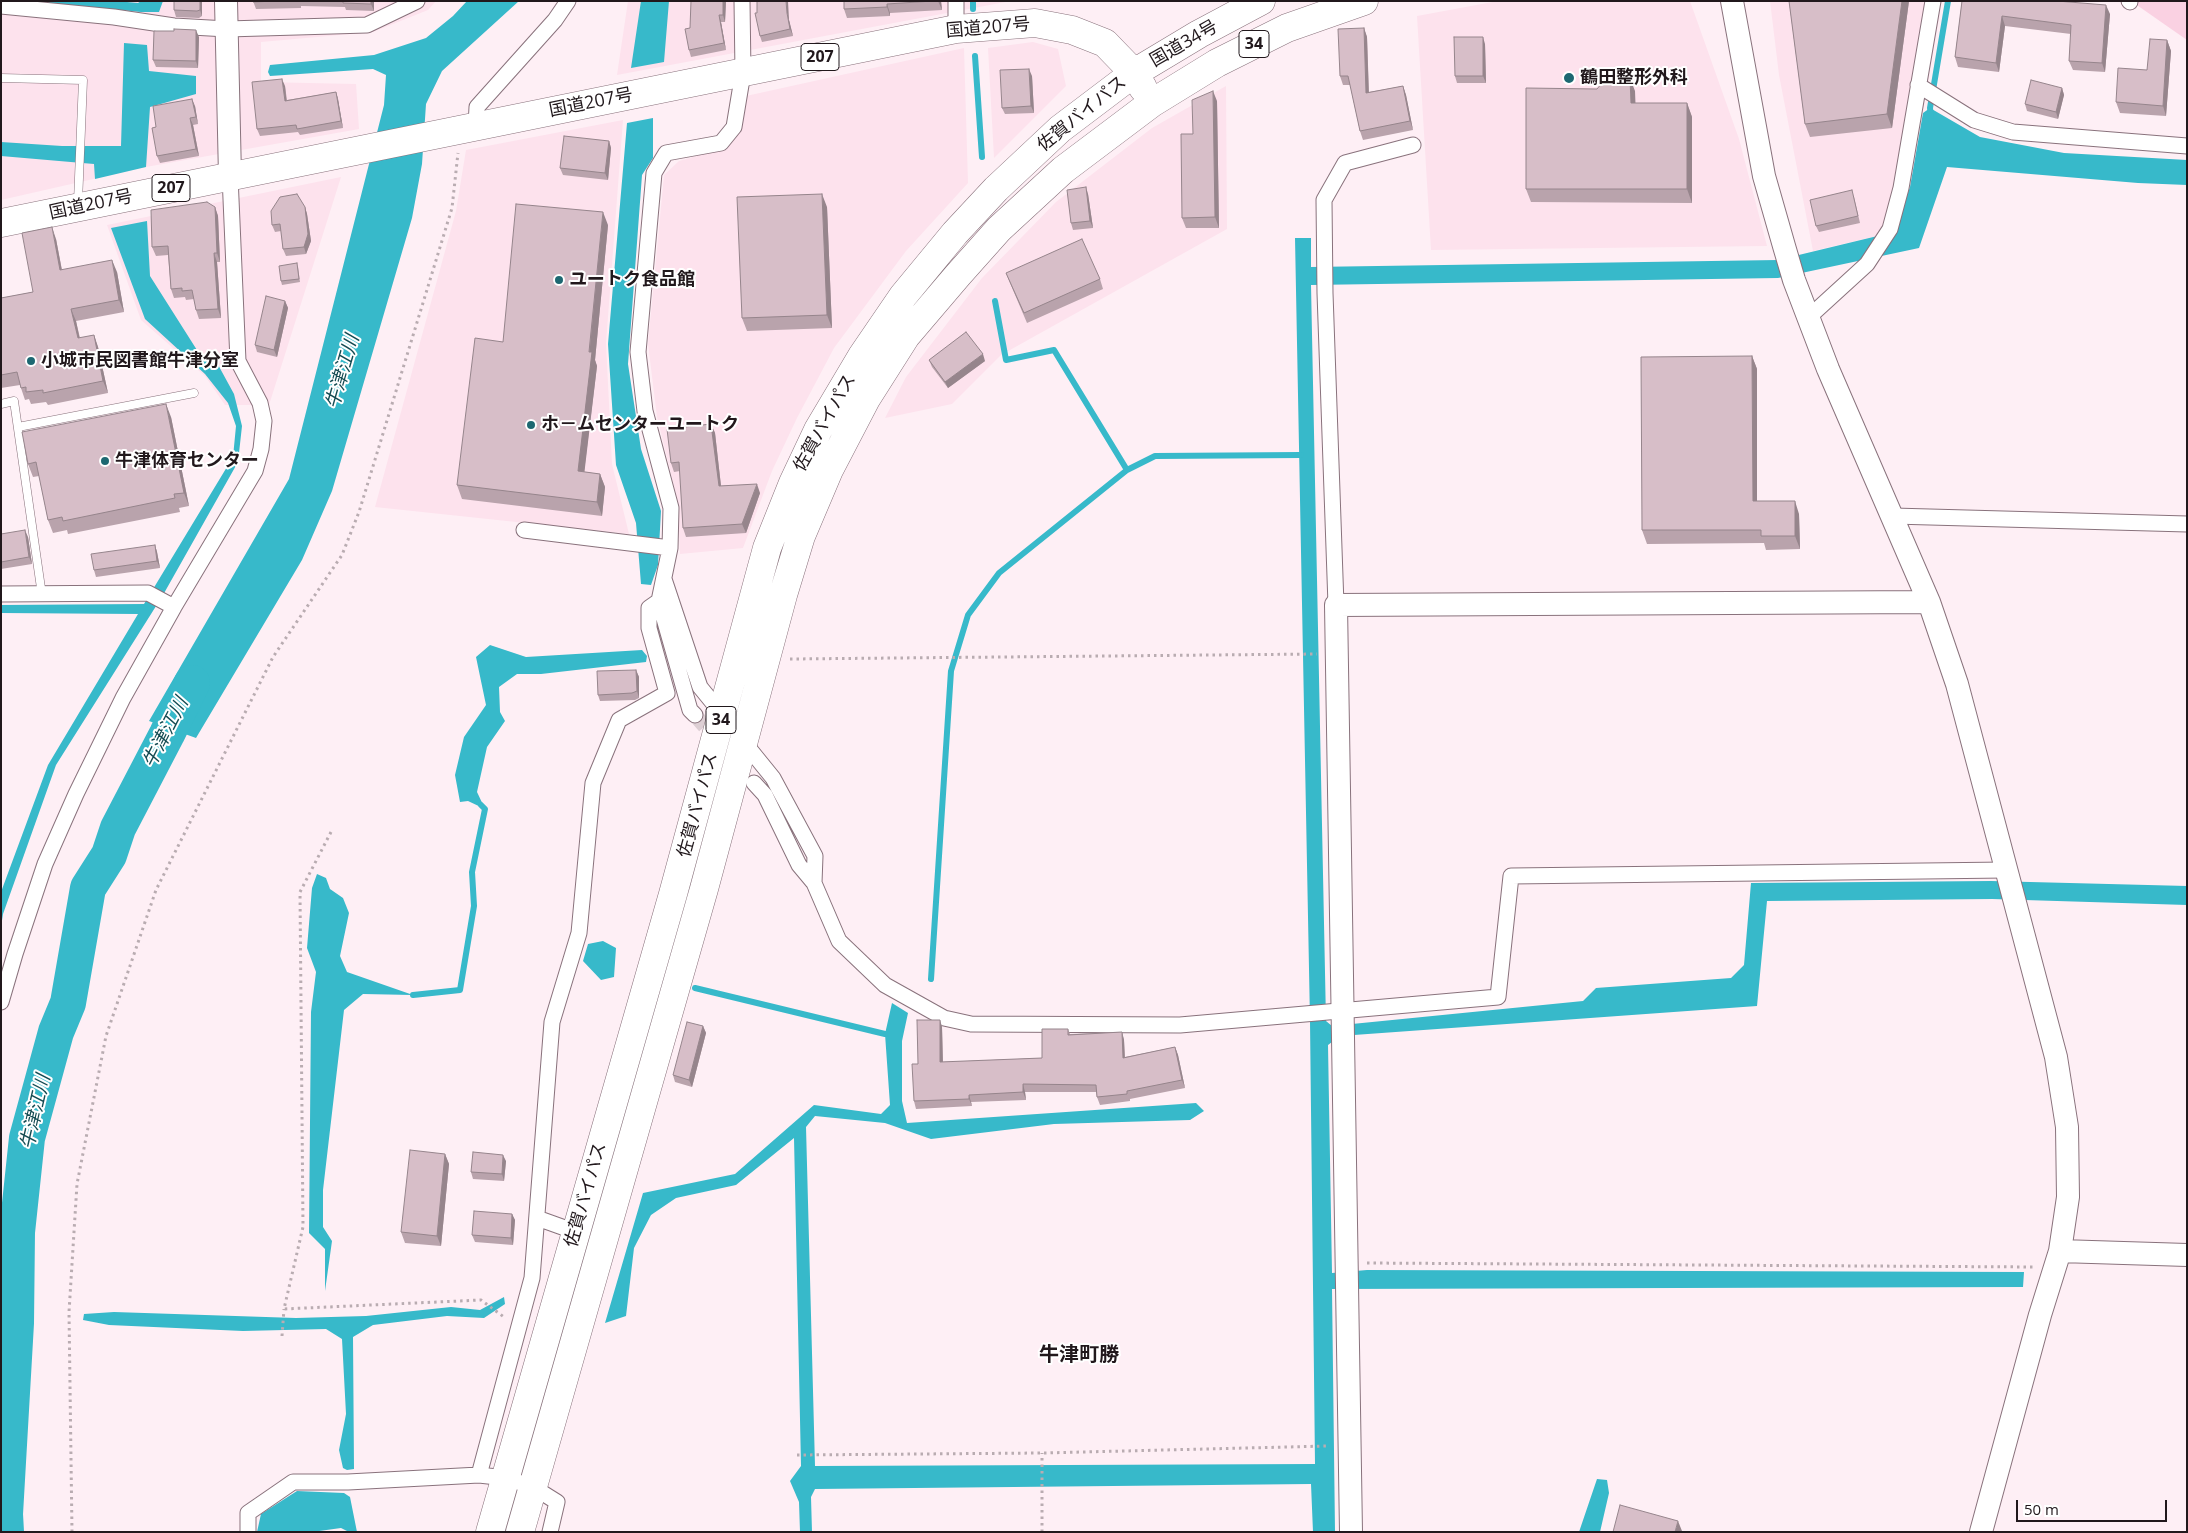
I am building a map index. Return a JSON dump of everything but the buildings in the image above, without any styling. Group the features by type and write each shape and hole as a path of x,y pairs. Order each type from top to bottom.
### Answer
{"highway":[{"name":"国道34号","path":"1134,73 1199,34 1261,1"},
{"name":"国道34号","path":"1152,102 1217,63 1287,28 1364,1"},
{"name":"国道207号","path":"1,223 956,29 1035,23 1072,30 1105,43 1134,73 1152,102"},
{"name":"佐賀バイパス","path":"490,1532 673,894 767,548 793,483 818,430 862,356 903,296 996,188 1060,129 1134,73"},
{"name":"佐賀バイパス","path":"520,1532 704,889 743,741 801,536 829,470 866,400 906,336 999,229 1063,170 1152,102"}],"street":[{"path":"1,1002 44,864 76,794 169,605 255,471 261,449 264,421 260,403 238,361 230,176 226,1"},
{"path":"1,6 114,17 174,26 227,29 368,25 417,1"},
{"path":"468,128 477,107 555,20 568,1"},
{"path":"695,715 690,710 658,601 670,548 671,508 645,411 638,352 654,173 666,153 721,142 734,127 742,72 742,1"},
{"path":"956,1 956,29"},
{"path":"1732,1 1764,176 1794,280 1828,369 1929,602 1957,684 2056,1056 2067,1127 2068,1197 2058,1259 2040,1315 1981,1532"},
{"path":"1809,317 1867,264 1890,229 1901,188 1933,1"},
{"path":"1918,85 1974,120 2013,132 2187,146"},
{"path":"1351,1532 1344,1044 1337,1012 1337,654 1325,293 1324,200 1345,163 1413,145"},
{"path":"1893,516 2187,524"},
{"path":"524,530 670,548"},
{"path":"664,578 700,687 722,714"},
{"path":"1,594 148,593 169,605"},
{"path":"479,1475 532,1278 552,1022 579,933 593,783 619,720 666,693 649,628 649,608 658,601"},
{"path":"1336,605 1929,602"},
{"path":"743,741 773,778 814,856 814,883"},
{"path":"754,783 765,796 799,865 814,883 839,941 885,985 944,1018 971,1024 1180,1025 1498,997 1511,876 2006,870"},
{"path":"537,1218 576,1232"},
{"path":"2058,1259 2187,1256"},
{"path":"248,1532 248,1513 293,1482 348,1482 479,1475 506,1478 533,1487 557,1502 550,1532"}],"lane":[{"path":"1,78 83,80 78,207"},
{"path":"18,427 194,393"},
{"path":"1,404 14,401 42,595"}],"path":[{"path":"72,1532 69,1312 77,1184 106,1036 156,890 273,657 342,555 358,512 452,208 468,128"},
{"path":"767,654 790,659 1337,654"},
{"path":"282,1336 284,1309 303,1227 300,892 331,832"},
{"path":"1347,1263 2058,1259"},
{"path":"284,1309 481,1300 502,1316"},
{"path":"797,1455 1042,1453 1307,1446"},
{"path":"1042,1453 1042,1532"}],"shaded area":[{"path":"1,1 436,1 428,10 373,32 261,42 261,82 356,84 359,129 146,167 1,200"},
{"path":"628,1 1011,1 617,75"},
{"name":"鶴田整形外科","path":"1498,1 1690,1 1739,139 1767,246 1431,250 1417,16"},
{"path":"1770,1 1942,1 1910,187 1894,232 1813,251 1779,75"},
{"path":"2131,1 2187,1 2187,40"},
{"path":"1033,42 1058,49 1066,86 994,158 988,48"},
{"path":"964,48 968,183 906,251 834,348 797,418 772,471 743,548 680,554 678,502 657,417 648,344 664,175 679,161 721,149 746,96"},
{"path":"1226,86 1227,229 1001,355 952,404 885,418 906,377 982,278 1056,202 1152,128"},
{"path":"623,120 606,343 612,464 629,534 375,507 456,211 466,150"},
{"path":"341,177 269,405 225,405 205,376 141,320 107,225"}],"water":[{"path":"28,1 116,1 138,3 141,1 163,1 159,12 141,12"},
{"path":"467,1 519,1 442,71 426,104 422,164 412,218 332,491 302,560 196,738 149,721 289,479 384,105 386,75 373,69 270,76 268,72 270,65 374,55 426,38 453,16"},
{"path":"641,1 669,1 664,62 631,68"},
{"path":"124,43 147,45 149,71 196,76 196,94 150,107 146,167 95,179 94,164 1,156 1,142 62,146 121,146"},
{"path":"1930,108 1980,137 2064,153 2187,160 2187,185 2138,183 1947,167 1919,248 1778,278 1311,285 1326,1021 1332,1026 1583,1001 1596,988 1731,978 1744,965 1751,883 1991,881 2187,886 2187,905 1992,899 1767,901 1757,1006 1340,1036 1328,1045 1332,1273 1367,1270 2024,1272 2023,1287 1332,1289 1335,1532 1313,1532 1311,1484 815,1489 811,1497 812,1532 800,1532 799,1502 790,1481 801,1466 794,1138 736,1185 676,1198 651,1215 634,1248 626,1316 605,1323 643,1193 735,1174 814,1105 881,1114 890,1105 885,1034 892,1003 908,1013 902,1041 902,1101 907,1123 1196,1103 1204,1111 1190,1120 1054,1124 931,1139 885,1123 815,1116 806,1127 815,1466 1315,1464 1310,1021 1295,238 1311,238 1311,267 1778,260 1894,232 1910,187 1923,113"},
{"path":"653,118 653,158 642,175 628,364 641,449 661,511 658,565 651,585 641,584 636,523 616,465 608,344 627,123"},
{"path":"147,221 150,276 202,358 216,361 234,394 242,426 238,462 163,595 56,765 3,914 1,927 1,892 48,765 138,614 1,613 1,605 144,604 233,457 236,426 228,403 205,374 145,319 111,228"},
{"path":"490,645 526,657 642,650 647,656 646,662 541,674 517,674 499,687 500,712 505,721 487,747 477,792 485,809 468,801 460,802 455,775 464,737 486,705 476,657"},
{"path":"317,874 326,878 330,889 343,898 349,913 340,956 347,972 413,995 363,994 344,1010 323,1190 323,1227 332,1241 325,1291 325,1249 309,1233 311,1012 316,972 307,948 312,888"},
{"path":"603,941 616,948 614,977 601,980 583,961 588,944"},
{"path":"504,1297 505,1304 484,1318 447,1316 373,1325 353,1337 354,1469 347,1470 343,1468 339,1450 346,1414 342,1339 326,1329 243,1331 109,1325 83,1320 84,1314 114,1312 296,1318 366,1316 451,1307 480,1310"},
{"path":"1597,1479 1607,1480 1609,1493 1600,1532 1579,1532"},
{"path":"297,1491 344,1493 350,1497 357,1532 349,1532 341,1528 312,1532 257,1532 261,1514"}],"waterway":[{"path":"973,1 973,9"},
{"path":"1931,116 1930,108 1948,1"},
{"path":"975,56 982,157"},
{"path":"995,301 1006,360 1054,350 1127,470"},
{"path":"931,979 951,671 968,615 999,573 1127,470 1155,456 1301,455"},
{"name":"牛津江川","path":"6,1532 5,1514 16,1323 17,1232 27,1138 56,1032 68,1003 88,888 109,855 118,828 192,683"},
{"path":"413,995 460,990 474,906 472,872 485,809 481,805"},
{"path":"695,988 885,1034"}],"tunnel":[{"path":"695,715 740,767"}],"place":[{"name":"鶴田整形外科","path":"1569,78"},
{"name":"ユートク食品館","path":"559,280"},
{"name":"小城市民図書館牛津分室","path":"31,361"},
{"name":"ホ－ムセンターユートク","path":"531,425"},
{"name":"牛津体育センター","path":"105,461"}],"district":[{"name":"牛津町勝","path":"1079,1355"}]}
